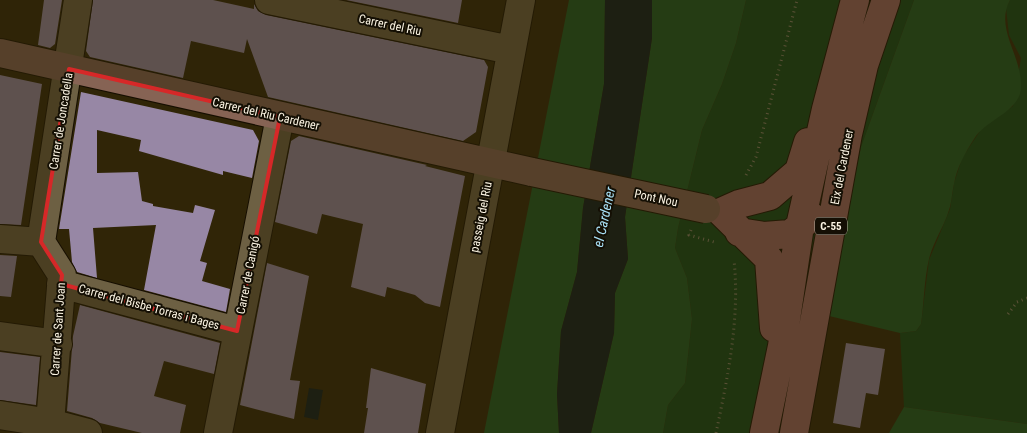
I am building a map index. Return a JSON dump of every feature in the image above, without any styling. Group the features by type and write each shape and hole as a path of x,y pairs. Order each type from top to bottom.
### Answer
{"main road":[{"name":"C-55","path":"764,433 796,265 800,226 855,0"},
{"name":"Eix del Cardener","path":"729,243 764,236 790,234 818,213 833,136 860,47 882,11"},
{"name":"Eix del Cardener","path":"794,433 848,134 864,64 882,11"},
{"name":"C-55","path":"720,206 770,196 798,170 813,125 834,80"},
{"name":"C-55","path":"720,206 764,207 787,215 800,226 810,250 784,403 785,433"},
{"name":"C-55","path":"720,206 729,243 769,259 775,335 775,380"}],"street":[{"name":"Carrer de Joncadella","path":"41,242 69,69 78,0"},
{"name":"Carrer del Riu","path":"269,0 511,50"},
{"name":"passeig del Riu","path":"440,433 521,0"},
{"name":"Carrer del Riu Cardener","path":"0,53 532,172"},
{"name":"Carrer de Canigó","path":"218,433 280,117"},
{"name":"Pont Nou","path":"532,172 720,206"},
{"path":"0,239 41,242"},
{"name":"Carrer de Sant Joan","path":"41,242 62,275 51,428"},
{"name":"Carrer del Bisbe Torras i Bages","path":"61,284 237,331"},
{"path":"0,336 58,344"},
{"path":"0,415 51,428 88,433"}],"path":[{"path":"716,433 726,388 737,290 729,243 689,235 720,206 756,157 797,0"},
{"path":"1008,314 1017,302 1027,298"}],"highlighted area":[{"path":"69,69 280,117 237,331 61,284 62,275 41,242"}],"green space":[{"path":"569,0 605,0 604,84 583,208 577,272 561,331 557,394 559,433 484,433"},
{"path":"652,0 746,0 736,43 722,84 702,130 678,228 675,248 687,278 692,319 685,383 668,405 663,433 591,433 614,333 615,293 628,259 625,217 652,38"},
{"path":"746,0 914,0 861,147 825,315 807,433 663,433 668,405 685,383 692,319 687,278 675,248 678,228 702,130 722,84 736,43"},
{"path":"914,0 1010,0 1005,23 1021,81 1020,94 1016,101 979,132 962,160 955,178 949,210 929,259 921,324 916,331 900,333 825,315 861,147"},
{"path":"1010,0 1027,0 1027,424 904,407 900,333 916,331 921,324 929,260 950,209 954,183 962,158 982,128 1013,106 1021,58 1009,35 1006,8"},
{"path":"904,407 1027,424 1027,433 889,433"}],"water":[{"name":"el Cardener","path":"605,0 652,0 652,38 625,217 628,259 615,293 614,333 591,433 559,433 557,394 561,331 577,272 583,208 604,84"},
{"path":"309,388 323,390 318,420 304,417"}],"building":[{"path":"44,0 62,0 55,44 50,48 38,45"},
{"path":"93,0 213,0 254,9 254,4 258,11 266,15 484,60 488,67 476,132 463,141 268,97 247,39 244,53 191,41 183,78 90,57 86,51"},
{"path":"346,0 462,0 458,23"},
{"path":"0,75 42,84 21,225 0,224"},
{"path":"81,92 253,130 259,141 252,178 223,171 223,175 139,151 141,140 97,130 97,173 138,172 142,201 153,204 153,206 193,213 195,205 215,210 200,261 207,263 202,281 230,289 226,312 144,290 156,225 93,228 97,278 77,272 72,262 69,229 59,229"},
{"path":"299,136 427,165 425,166 465,176 440,307 425,303 415,295 387,287 385,297 351,287 363,224 322,214 317,234 275,222 291,141"},
{"path":"0,255 17,256 11,297 0,296"},
{"path":"267,263 309,276 290,380 300,381 294,419 240,405"},
{"path":"80,305 220,343 214,374 164,361 154,396 186,405 180,433 142,433 100,423 92,418 67,411 73,336"},
{"path":"846,343 885,349 878,395 866,393 860,428 833,423"},
{"path":"0,352 40,357 36,405 0,400"},
{"path":"371,368 426,384 418,433 364,433"}]}
